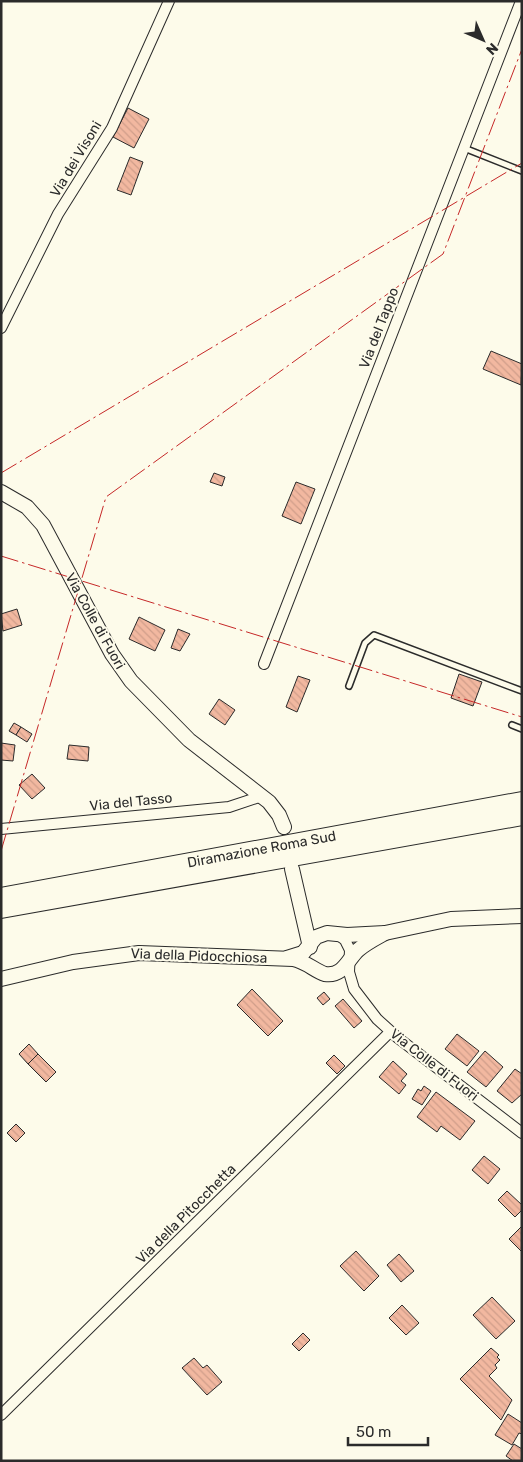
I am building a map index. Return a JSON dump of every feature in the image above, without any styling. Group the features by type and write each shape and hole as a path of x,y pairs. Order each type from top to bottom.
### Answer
{"highway":[{"name":"Diramazione Roma Sud","path":"1,897 522,801"},
{"name":"Diramazione Roma Sud","path":"1,909 522,816"}],"street":[{"name":"Via dei Visoni","path":"1,328 58,214 112,128 169,1"},
{"name":"Via del Tappo","path":"264,664 521,1"},
{"name":"Via Colle di Fuori","path":"1,492 27,507 43,525 112,654 131,682 193,743 262,796 276,811 284,827"},
{"name":"Via del Tasso","path":"1,829 229,806 262,796"},
{"path":"292,869 310,947 309,958 313,966 324,974 333,974 342,969 360,948 385,933"},
{"path":"302,913 312,926 331,933 347,935 385,933 457,918 522,916"},
{"path":"310,947 316,938 331,933"},
{"path":"331,933 348,945 349,961"},
{"name":"Via della Pidocchiosa","path":"279,959 298,956 310,947"},
{"name":"Via della Pidocchiosa","path":"1,979 74,962 139,953 299,960 313,966"},
{"name":"Via Colle di Fuori","path":"349,961 349,972 354,989"},
{"name":"Via Colle di Fuori","path":"333,974 354,989 371,1012 390,1032 522,1133"},
{"name":"Via della Pitocchetta","path":"1,1415 390,1032"}],"lane":[{"path":"464,148 522,171"},
{"path":"349,686 365,643 374,635 522,691"},
{"path":"512,725 522,729"}],"building":[{"path":"128,108 149,119 134,148 113,137"},
{"path":"130,157 143,162 131,195 117,190"},
{"path":"491,351 522,364 521,385 483,369"},
{"path":"214,473 225,477 222,486 210,482"},
{"path":"296,482 315,489 301,524 282,516"},
{"path":"17,609 22,625 3,631 1,614"},
{"path":"139,617 165,630 155,651 129,639"},
{"path":"178,629 190,634 180,651 171,648"},
{"path":"459,674 482,682 473,706 451,698"},
{"path":"298,676 310,680 297,712 286,707"},
{"path":"219,699 235,710 225,725 209,714"},
{"path":"14,723 21,727 16,735 9,731"},
{"path":"21,727 32,734 27,742 16,735"},
{"path":"1,743 15,745 13,761 1,760"},
{"path":"69,745 89,747 88,761 67,759"},
{"path":"32,774 45,788 32,799 19,785"},
{"path":"252,989 283,1021 268,1036 237,1005"},
{"path":"324,992 330,999 323,1005 317,998"},
{"path":"343,999 362,1021 354,1028 335,1006"},
{"path":"457,1034 479,1051 467,1066 445,1049"},
{"path":"29,1044 38,1054 28,1064 19,1054"},
{"path":"485,1051 503,1067 486,1087 467,1072"},
{"path":"38,1054 56,1072 46,1082 28,1064"},
{"path":"334,1055 345,1066 337,1074 326,1063"},
{"path":"393,1061 407,1074 401,1081 406,1085 399,1094 379,1077"},
{"path":"515,1069 522,1074 522,1094 512,1103 497,1091"},
{"path":"424,1086 431,1091 422,1105 412,1099 418,1089 421,1091"},
{"path":"436,1092 475,1121 460,1140 441,1126 437,1132 417,1117"},
{"path":"16,1124 25,1133 16,1142 7,1133"},
{"path":"484,1156 500,1169 488,1184 472,1170"},
{"path":"507,1191 522,1205 522,1210 515,1217 498,1200"},
{"path":"522,1226 522,1252 509,1239"},
{"path":"356,1251 379,1276 364,1291 340,1266"},
{"path":"399,1254 414,1271 401,1282 387,1265"},
{"path":"492,1297 515,1321 496,1339 473,1315"},
{"path":"402,1305 419,1323 406,1335 389,1318"},
{"path":"303,1333 310,1340 299,1351 292,1344"},
{"path":"491,1348 499,1355 497,1357 500,1360 495,1365 497,1368 489,1376 512,1400 501,1420 460,1379"},
{"path":"194,1358 203,1368 207,1365 222,1382 207,1395 182,1368"},
{"path":"508,1414 522,1423 522,1434 519,1433 512,1445 495,1435"},
{"path":"514,1444 522,1449 522,1461 513,1461 506,1456"}],"power":[{"path":"1,851 106,497 443,254 522,49"},
{"path":"1,473 522,163"},
{"path":"1,556 522,717"}]}
